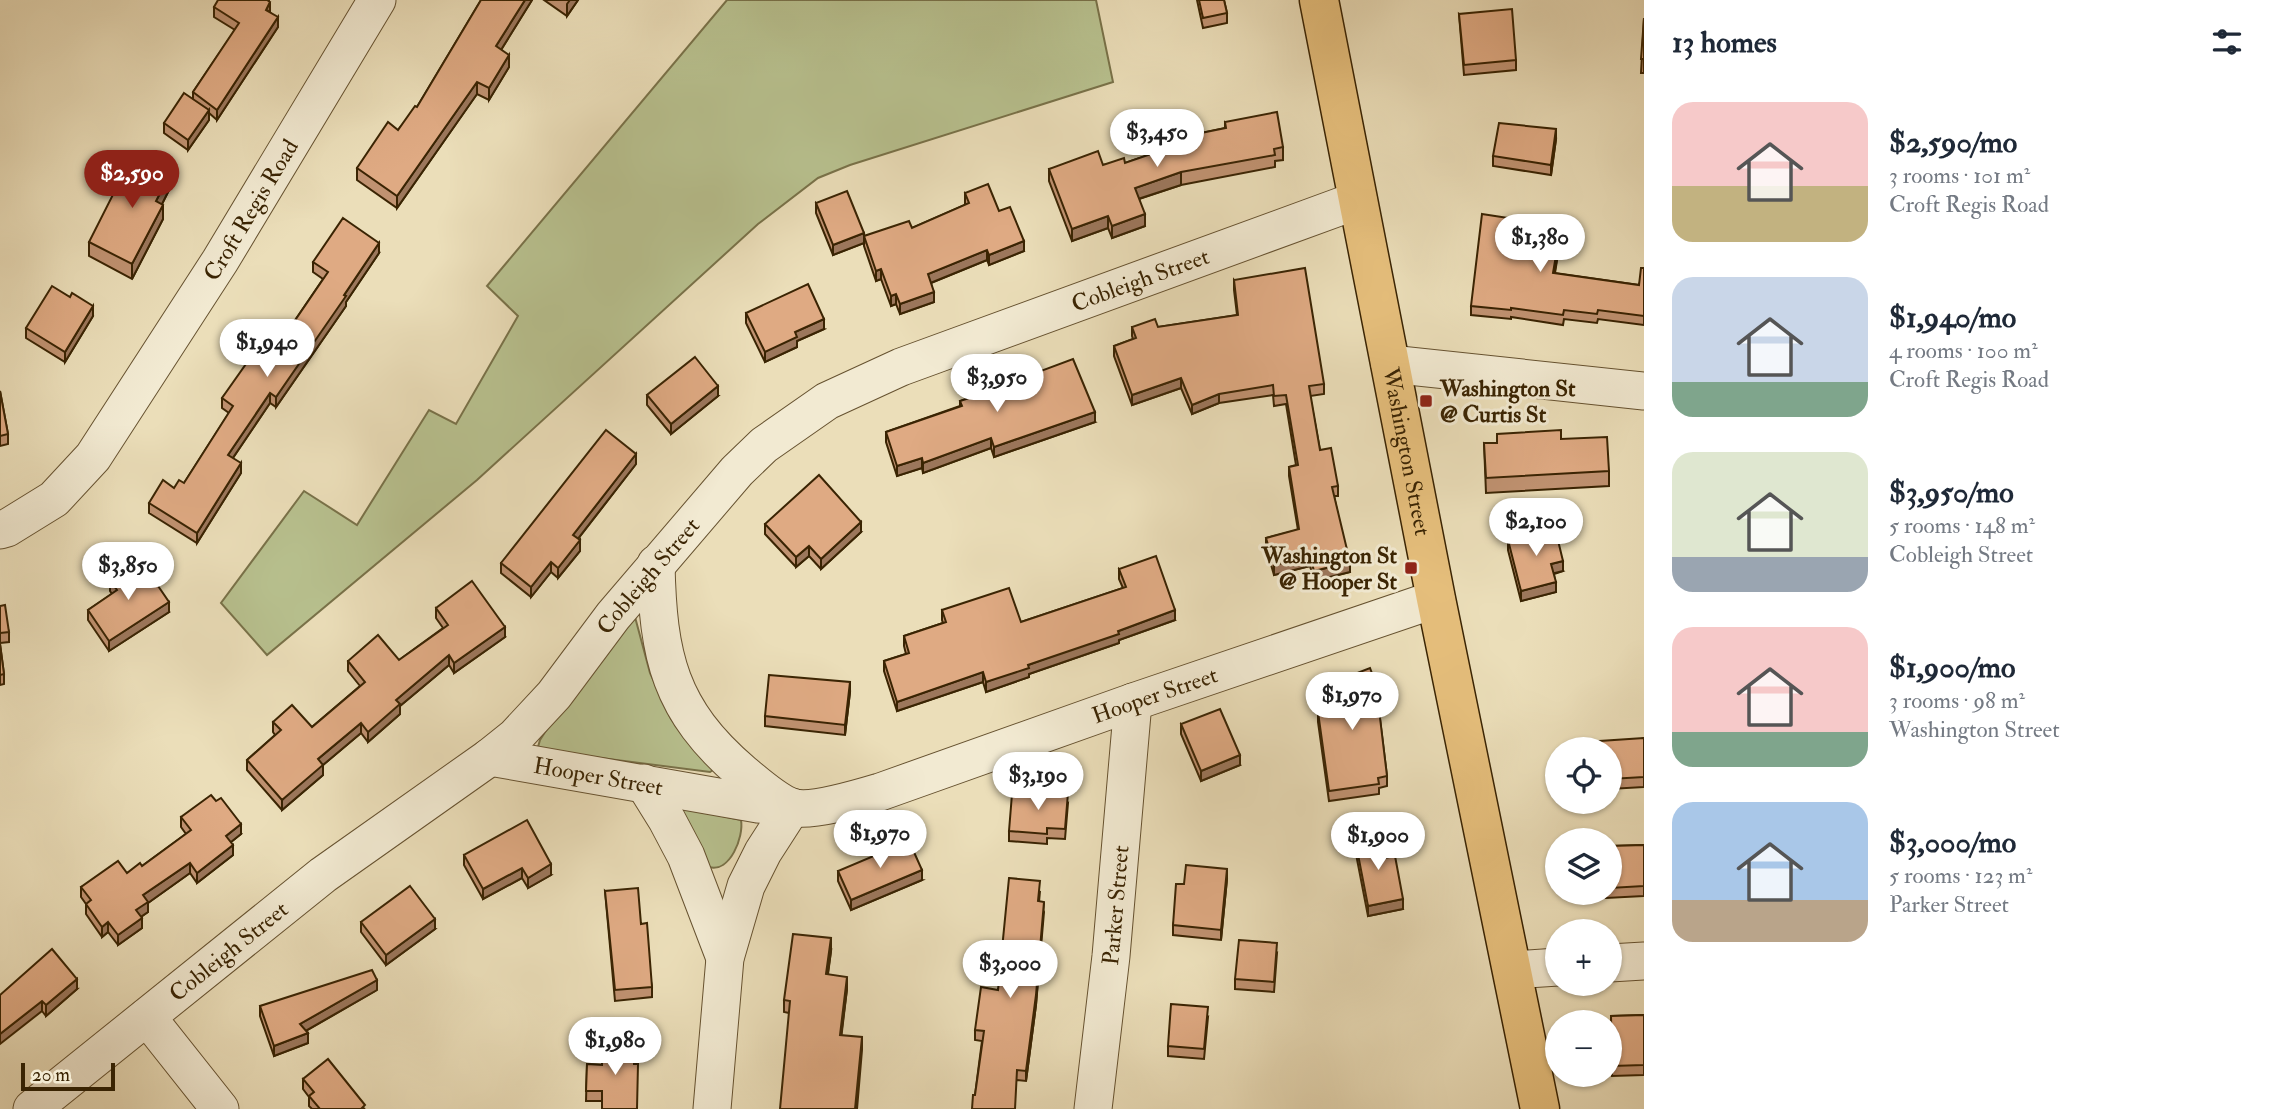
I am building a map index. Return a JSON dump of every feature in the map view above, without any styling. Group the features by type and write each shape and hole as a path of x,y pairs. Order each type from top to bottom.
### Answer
{"main road":[{"name":"Washington Street","path":"1319,0 1436,599 1540,1109"}],"street":[{"name":"Croft Regis Road","path":"0,530 54,499 93,457 220,261 377,0"},
{"name":"Cobleigh Street","path":"32,1109 323,875 515,737 554,695 656,564 746,462 764,445 827,401 914,362 1358,200"},
{"path":"1390,364 1644,391"},
{"path":"656,564 659,625 664,653 686,710 708,740 732,763 759,787 792,807 763,852 746,886 725,958 712,1109"},
{"name":"Hooper Street","path":"490,757 758,804 822,806 870,795 1436,599"},
{"name":"Parker Street","path":"1093,1109 1111,956 1133,702"},
{"path":"644,783 686,856 725,958"},
{"path":"1622,962 1644,961"},
{"path":"1513,970 1545,968"},
{"path":"147,1017 220,1109"}],"green space":[{"path":"727,0 1096,0 1113,82 850,165 818,178 758,224 477,480 267,655 221,603 304,491 357,525 429,410 456,424 518,316 487,286"},
{"path":"635,617 650,673 671,719 713,770 710,772 546,751 538,747 585,669"},
{"path":"685,808 741,820 738,844 723,865 709,867 680,813"}],"building":[{"path":"218,0 267,0 270,2 266,10 278,17 217,110 193,92 239,23 214,7"},
{"path":"481,0 525,0 496,46 509,55 489,88 477,82 397,196 357,168 388,122 398,130 415,106 417,107"},
{"path":"1199,0 1224,0 1227,13 1203,18"},
{"path":"1512,9 1516,60 1464,65 1459,14"},
{"path":"1644,18 1644,59 1641,59"},
{"path":"184,93 209,110 188,140 164,123"},
{"path":"1277,112 1283,147 1274,149 1275,155 1181,172 1135,188 1145,214 1112,226 1108,216 1072,229 1049,169 1098,151 1103,165 1124,158 1125,163 1197,138 1196,134 1226,128 1225,122"},
{"path":"1499,123 1556,129 1551,165 1493,156"},
{"path":"134,153 171,172 156,201 163,205 132,264 89,242"},
{"path":"988,184 999,211 1010,207 1024,241 989,255 987,250 928,274 934,292 900,304 896,294 891,296 881,269 876,271 864,236 909,221 912,228 969,203 965,193"},
{"path":"847,191 864,233 833,245 816,203"},
{"path":"1482,214 1561,226 1553,273 1639,285 1641,268 1644,268 1644,316 1598,310 1597,314 1564,310 1563,315 1471,306"},
{"path":"343,218 379,243 276,397 270,393 228,455 241,463 197,533 149,503 163,480 174,488 179,480 184,483 233,406 222,398 258,347 262,350 279,326 287,332 328,272 313,262"},
{"path":"1305,268 1324,384 1309,386 1320,450 1331,448 1338,486 1332,487 1350,562 1314,571 1310,556 1274,565 1266,538 1299,529 1289,467 1298,465 1286,395 1274,396 1273,385 1219,394 1192,405 1181,378 1132,395 1114,346 1136,338 1132,327 1155,319 1158,327 1238,315 1234,280"},
{"path":"808,284 824,319 795,332 797,337 765,352 746,313"},
{"path":"52,286 70,297 72,293 93,306 65,352 26,328"},
{"path":"695,357 718,386 671,424 647,395"},
{"path":"1073,359 1095,412 994,447 991,438 923,463 922,458 897,466 886,432 962,406 960,401 981,394 977,382 1004,372 1008,382 1014,381"},
{"path":"0,391 8,434 0,436"},
{"path":"606,430 636,454 573,535 580,540 558,568 551,562 531,587 501,563"},
{"path":"1561,430 1561,439 1607,437 1609,471 1486,478 1484,443 1497,443 1497,434"},
{"path":"819,475 861,522 821,559 809,546 796,557 765,524"},
{"path":"1555,528 1563,561 1551,564 1556,582 1521,591 1508,540"},
{"path":"1156,556 1175,610 1118,631 1119,634 1028,665 1029,668 986,682 983,672 897,702 884,661 909,653 904,636 946,622 942,610 1009,588 1021,622 1126,587 1119,569"},
{"path":"141,561 169,602 109,641 88,610 117,590 110,581"},
{"path":"472,581 505,627 454,663 449,655 396,700 400,704 368,732 361,723 318,759 323,765 282,800 247,760 281,730 273,722 292,705 312,727 365,682 348,661 378,635 399,660 448,625 436,608"},
{"path":"5,605 9,632 0,633 0,606"},
{"path":"0,644 4,674 0,675"},
{"path":"1370,668 1382,700 1378,701 1387,776 1378,778 1379,784 1329,791 1318,712 1324,711 1316,689"},
{"path":"769,675 850,682 845,725 765,716"},
{"path":"1220,709 1240,755 1201,771 1181,724"},
{"path":"1644,738 1644,777 1622,778 1622,739"},
{"path":"1032,790 1068,793 1065,829 1047,828 1047,834 1009,831 1012,794 1031,796"},
{"path":"211,795 216,801 221,798 241,824 226,836 233,845 197,873 190,863 143,895 148,902 136,910 142,918 118,935 108,922 102,927 86,904 91,900 81,887 118,861 127,873 140,863 142,866 191,830 181,817"},
{"path":"527,820 551,864 528,878 522,868 483,889 464,855"},
{"path":"1380,834 1384,858 1395,856 1403,899 1368,906 1355,839"},
{"path":"909,841 922,870 851,900 838,871"},
{"path":"1644,845 1644,886 1622,887 1622,846"},
{"path":"1186,865 1227,869 1221,930 1173,925 1176,884 1184,884"},
{"path":"1009,878 1040,881 1038,901 1044,902 1026,1071 1017,1070 1015,1109 972,1109 984,1031 975,1030 981,987 998,990"},
{"path":"410,886 435,919 386,955 361,922"},
{"path":"638,888 641,924 647,923 652,987 615,990 605,891"},
{"path":"793,934 831,938 826,974 847,977 840,1035 862,1037 855,1109 780,1109 790,1001 784,1000"},
{"path":"1239,940 1277,943 1274,982 1235,979"},
{"path":"52,949 77,979 46,1005 42,1001 0,1034 0,995"},
{"path":"372,970 377,980 300,1024 308,1033 274,1046 260,1006"},
{"path":"1171,1004 1208,1007 1204,1049 1168,1046"},
{"path":"1644,1015 1644,1065 1622,1066 1622,1016"},
{"path":"602,1043 634,1043 634,1064 638,1064 637,1109 602,1109 602,1091 586,1091 587,1064 602,1065"},
{"path":"328,1059 365,1105 361,1109 320,1109 309,1096 314,1092 303,1079"}],"place":[{"name":"Washington St @ Curtis St","path":"1426,401"},
{"name":"Washington St @ Hooper St","path":"1411,568"}]}
